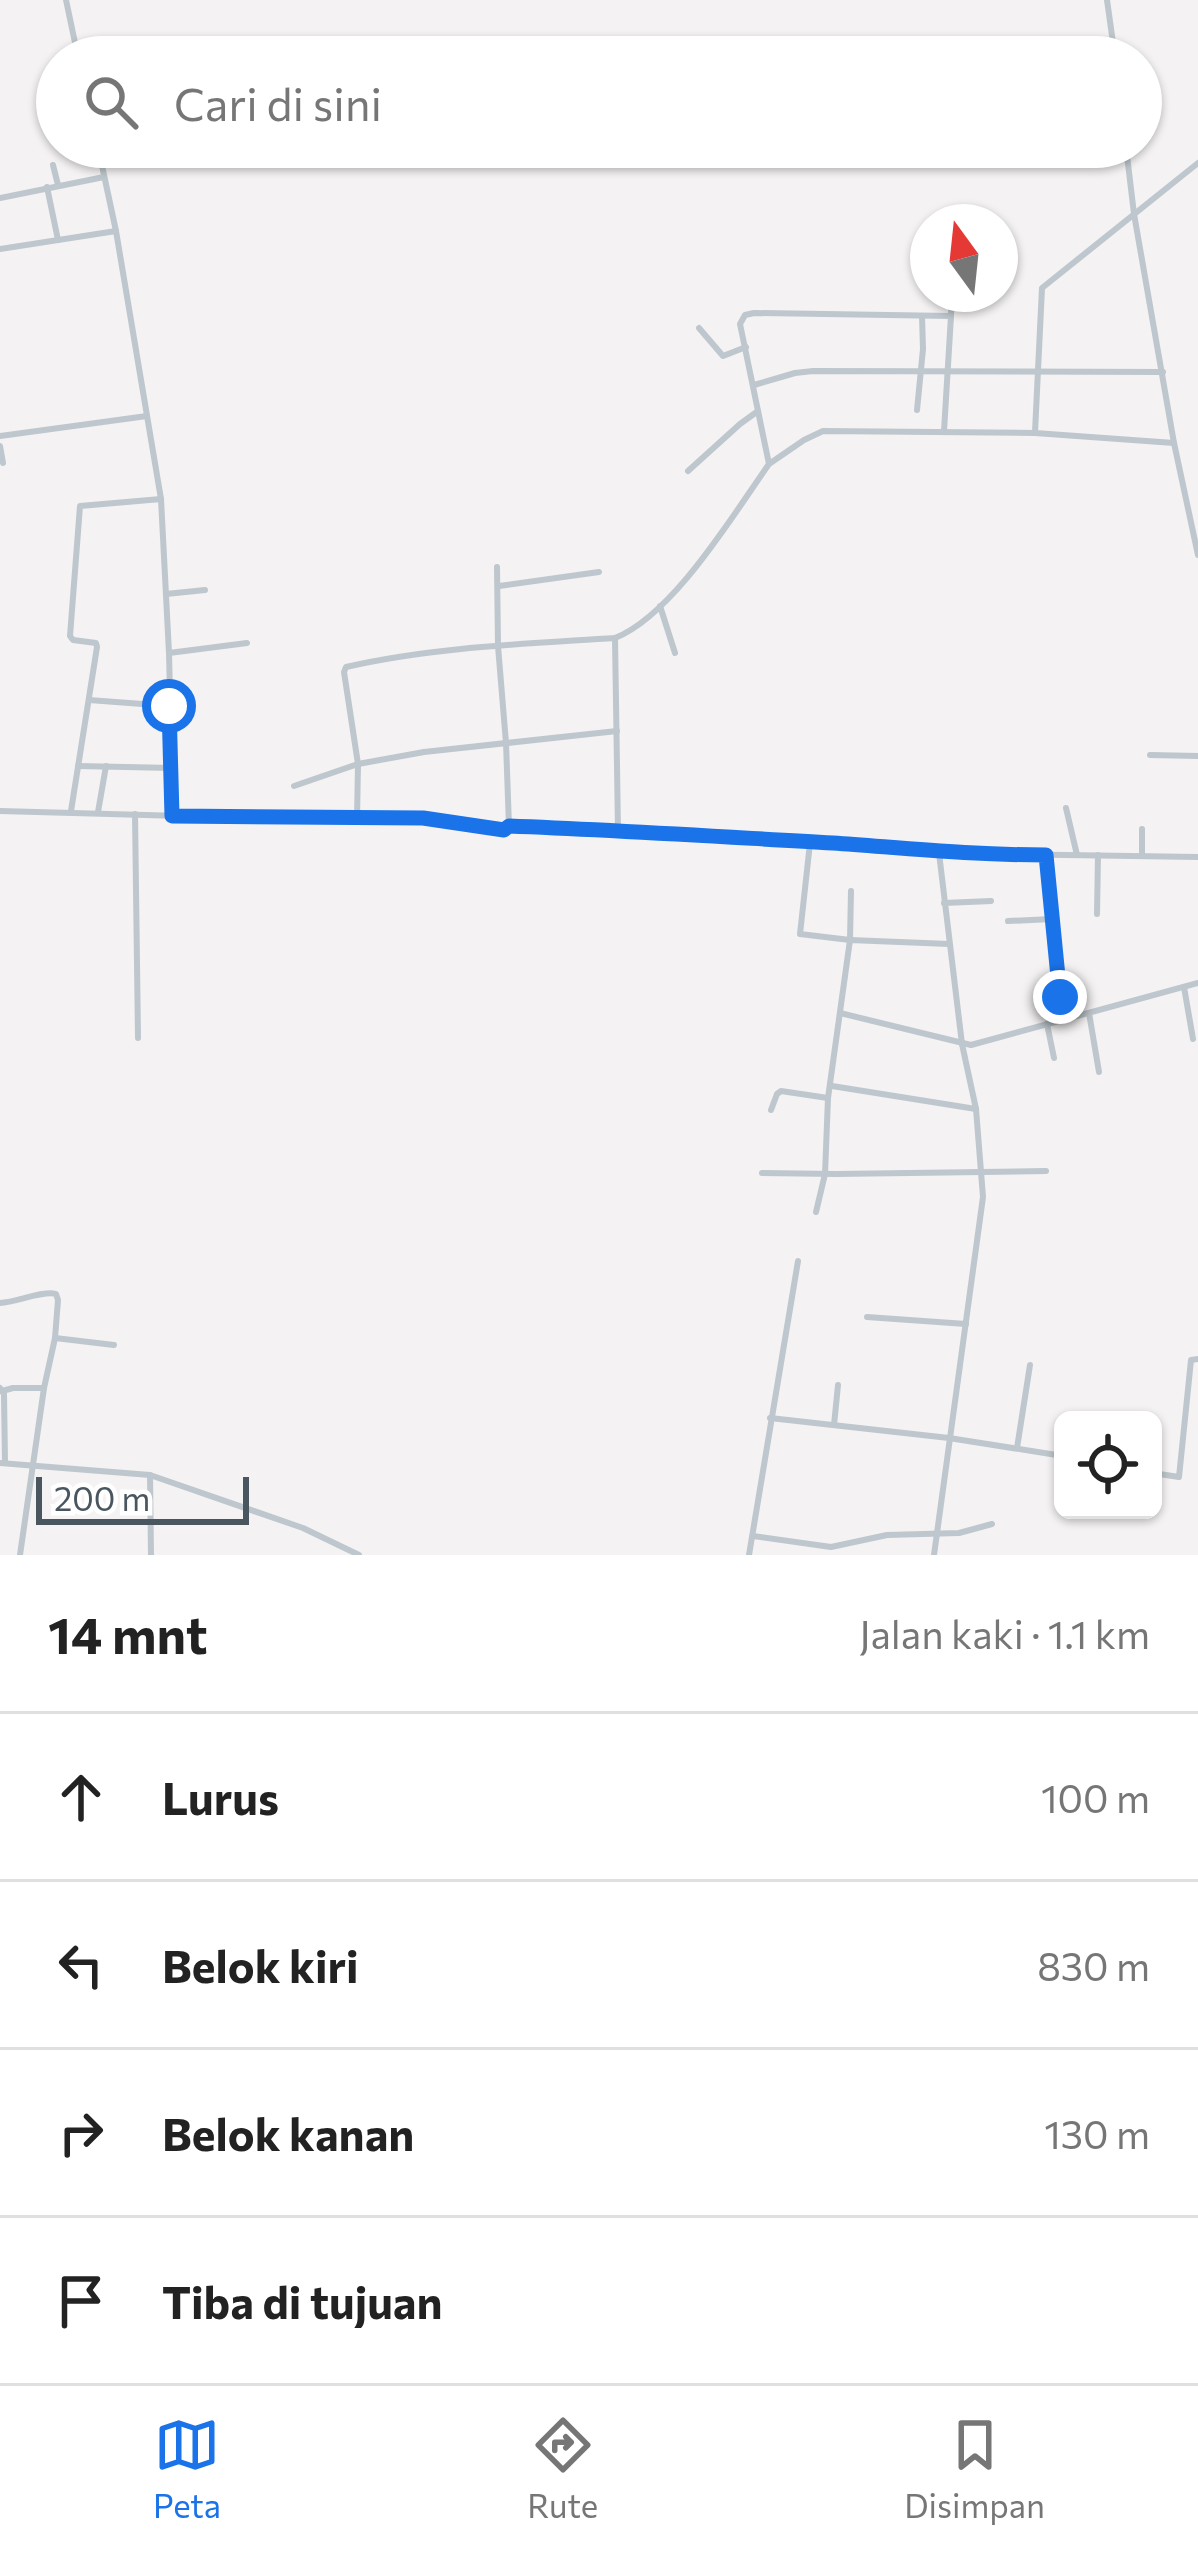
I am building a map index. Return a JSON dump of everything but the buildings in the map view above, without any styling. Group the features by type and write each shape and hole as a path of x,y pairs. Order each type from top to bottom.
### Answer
{"street":[{"path":"66,0 74,36"},
{"path":"1107,0 1111,36"},
{"path":"1035,433 1042,288 1198,163"},
{"path":"54,168 58,185"},
{"path":"102,168 161,499 170,652 172,816"},
{"path":"1129,168 1174,443 1198,555"},
{"path":"0,198 104,177"},
{"path":"47,187 58,240"},
{"path":"0,249 116,231"},
{"path":"944,431 951,312"},
{"path":"769,464 740,324 749,313 951,316"},
{"path":"917,410 922,316"},
{"path":"700,328 725,356 746,347"},
{"path":"754,385 801,372 1164,372"},
{"path":"688,471 758,411"},
{"path":"0,436 147,416"},
{"path":"357,819 358,764 346,667 406,656 624,634 660,606 689,574 769,464 804,440 824,431 944,431 1174,443"},
{"path":"0,446 3,463"},
{"path":"70,812 97,645 70,636 80,506 161,499"},
{"path":"497,567 509,826"},
{"path":"499,586 599,572"},
{"path":"166,594 205,590"},
{"path":"660,606 674,653"},
{"path":"614,638 618,831"},
{"path":"170,652 248,644"},
{"path":"88,700 169,706"},
{"path":"294,787 358,764 424,752 617,731"},
{"path":"1150,755 1198,756"},
{"path":"78,766 173,768"},
{"path":"98,812 106,766"},
{"path":"1066,808 1077,855"},
{"path":"0,811 423,818 504,830 509,826 618,831 939,853 1198,857"},
{"path":"135,814 138,1038"},
{"path":"1142,829 1142,855"},
{"path":"810,843 799,932 804,936 949,944"},
{"path":"934,1555 981,1220 983,1172 939,853"},
{"path":"1046,855 1062,1020"},
{"path":"1097,914 1098,855"},
{"path":"816,1212 825,1174 828,1098 850,940 851,891"},
{"path":"944,903 991,902"},
{"path":"1009,921 1052,919"},
{"path":"840,1013 971,1045 1198,983"},
{"path":"1184,986 1193,1039"},
{"path":"1089,1013 1099,1072"},
{"path":"1047,1024 1054,1058"},
{"path":"830,1086 976,1109"},
{"path":"771,1110 782,1091 828,1098"},
{"path":"762,1173 1046,1171"},
{"path":"749,1555 798,1261"},
{"path":"0,1303 45,1292 56,1294 58,1300 20,1555"},
{"path":"867,1317 966,1324"},
{"path":"55,1338 114,1345"},
{"path":"1162,1474 1179,1477 1191,1360 1198,1359"},
{"path":"1017,1448 1030,1365"},
{"path":"834,1425 838,1385"},
{"path":"44,1388 1,1390 3,1463 150,1475 303,1528 359,1555"},
{"path":"770,1418 1054,1454"},
{"path":"150,1475 151,1555"},
{"path":"753,1537 831,1547 887,1535 959,1533 992,1524"}],"route":[{"path":"169,706 172,816 423,818 504,830 509,826 579,829 939,853 1046,855 1060,997"}]}
